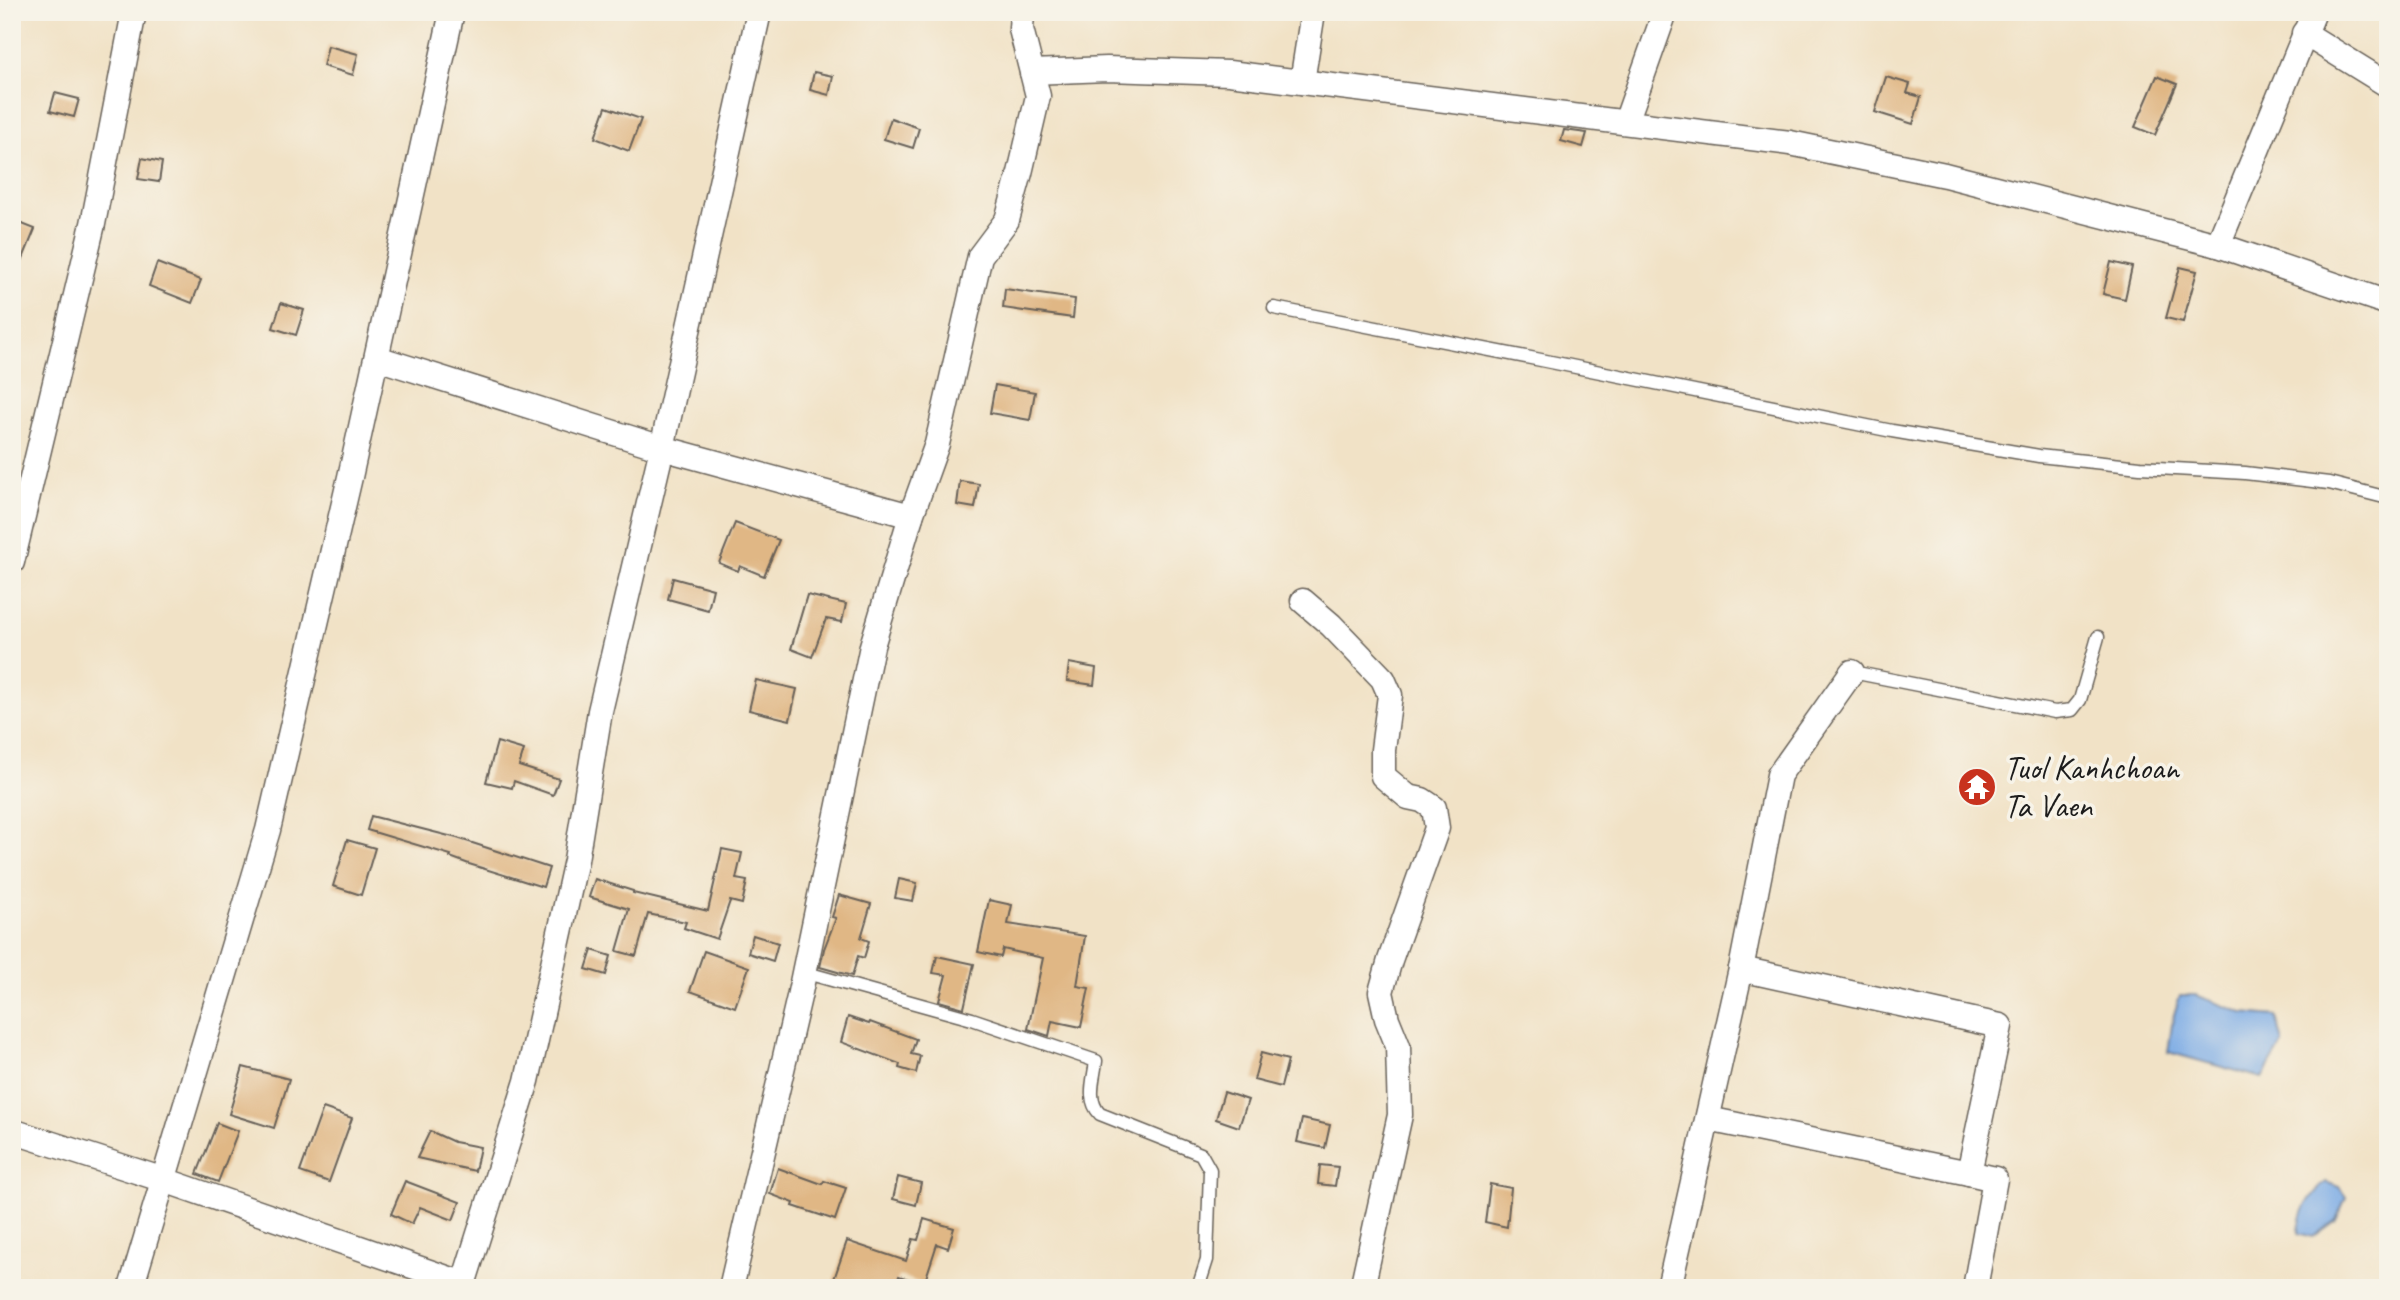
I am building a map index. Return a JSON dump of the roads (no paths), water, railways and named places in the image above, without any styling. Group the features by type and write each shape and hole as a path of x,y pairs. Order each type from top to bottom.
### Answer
{"street":[{"path":"12,562 93,224 134,12"},
{"path":"131,1288 268,830 377,358 452,12"},
{"path":"12,1131 164,1180 463,1286 527,1081 576,860 600,711 759,12"},
{"path":"731,1288 803,972 872,646 911,516 937,444 980,256 1007,220 1038,96 1021,29 1022,12"},
{"path":"1302,82 1313,12"},
{"path":"1626,122 1665,12"},
{"path":"2218,245 2309,23 2388,85"},
{"path":"1032,72 1107,69 1215,72 1790,144 1945,175 2218,245 2388,303"},
{"path":"377,358 662,447 911,516"},
{"path":"1303,601 1331,625 1383,679 1390,695 1383,750 1383,776 1408,797 1422,800 1434,808 1437,828 1381,992 1387,1019 1398,1046 1400,1115 1362,1288"},
{"path":"1669,1288 1741,969 1779,775 1852,672"},
{"path":"1741,969 2000,1026 1969,1173"},
{"path":"1708,1119 1995,1179 1975,1288"}],"lane":[{"path":"1274,308 1892,431 2039,456 2140,467 2245,473 2329,483 2388,498"},
{"path":"1852,672 2055,712 2072,710 2080,700 2098,637"},
{"path":"803,972 972,1019 1096,1061 1091,1099 1100,1114 1200,1154 1210,1170 1207,1260 1198,1288"}],"water":[{"path":"2180,995 2196,995 2243,1013 2276,1016 2283,1043 2262,1078 2168,1052 2173,1018"},
{"path":"2326,1182 2339,1187 2346,1197 2336,1220 2313,1237 2299,1233 2307,1204"}],"place":[{"name":"Tuol Kanhchoan Ta Vaen","path":"1977,787"}]}
